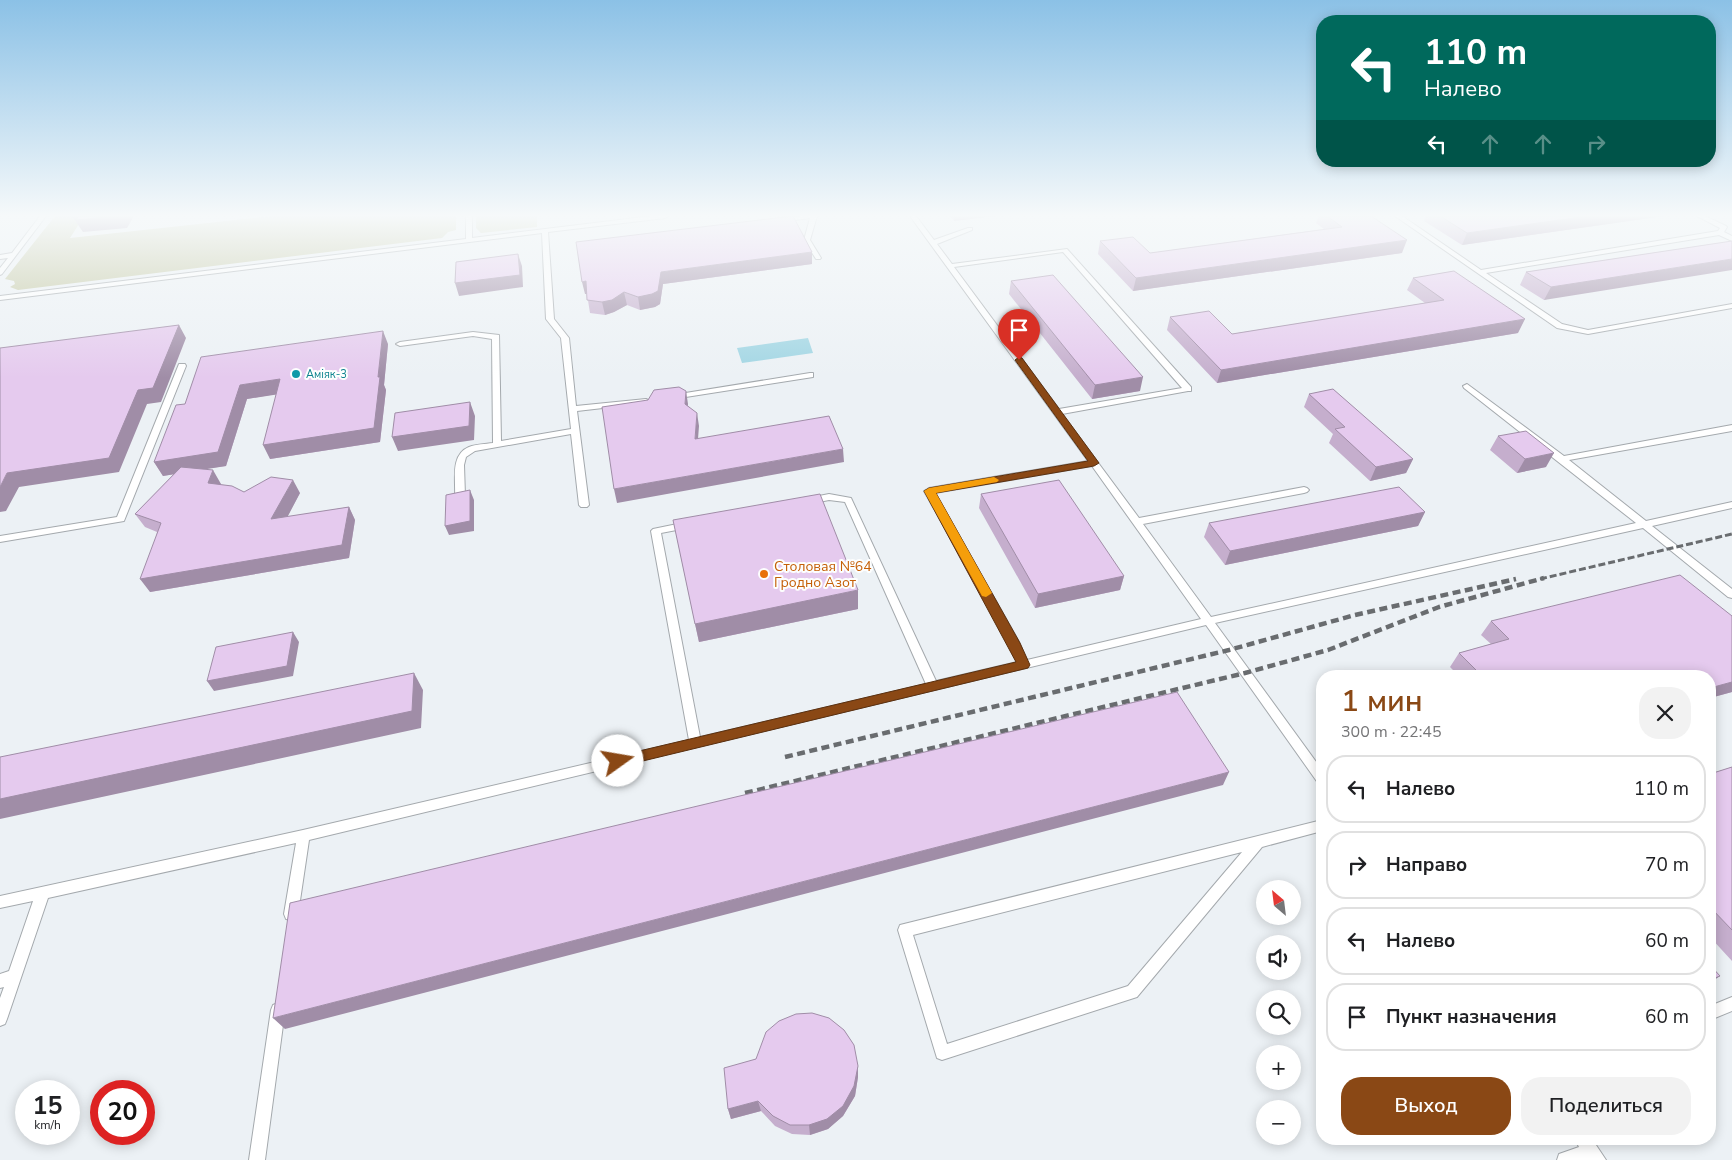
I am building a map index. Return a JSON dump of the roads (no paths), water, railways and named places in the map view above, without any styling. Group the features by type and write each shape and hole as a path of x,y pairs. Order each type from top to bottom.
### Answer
{"lane":[{"path":"0,298 225,270"},
{"path":"547,270 550,319 565,338 584,505"},
{"path":"953,270 1058,412 1316,772"},
{"path":"1058,412 1188,389 1083,270"},
{"path":"1477,270 1560,326 1588,332 1732,306"},
{"path":"1480,272 1491,270"},
{"path":"400,344 474,334 496,337 497,445"},
{"path":"0,539 121,518 182,366"},
{"path":"661,399 810,375"},
{"path":"1467,386 1732,594"},
{"path":"572,409 651,400"},
{"path":"1562,459 1732,428"},
{"path":"460,496 460,465 462,456 472,450 575,431"},
{"path":"1024,665 1014,643 929,491 1094,463"},
{"path":"1137,522 1304,490"},
{"path":"800,503 829,497 848,500 933,687"},
{"path":"0,902 303,836 1208,621 1732,504"},
{"path":"695,524 656,531 695,743"},
{"path":"1260,841 1132,992 942,1052 905,930 1260,841 1316,827"},
{"path":"290,927 303,836"},
{"path":"0,1019 7,979 43,892"},
{"path":"257,1160 280,995"},
{"path":"1716,1011 1732,1004"},
{"path":"1565,1160 1590,1150"}],"water":[{"path":"808,338 813,353 742,363 737,348"}],"railway":[{"path":"1543,578 1732,534"},
{"path":"745,793 1245,673 1328,650 1439,607 1543,578"},
{"path":"785,757 1229,650 1355,615 1516,579"}],"place":[{"name":"Аміяк-3","path":"296,374"},
{"name":"Столовая №64 Гродно Азот","path":"764,574"}]}
